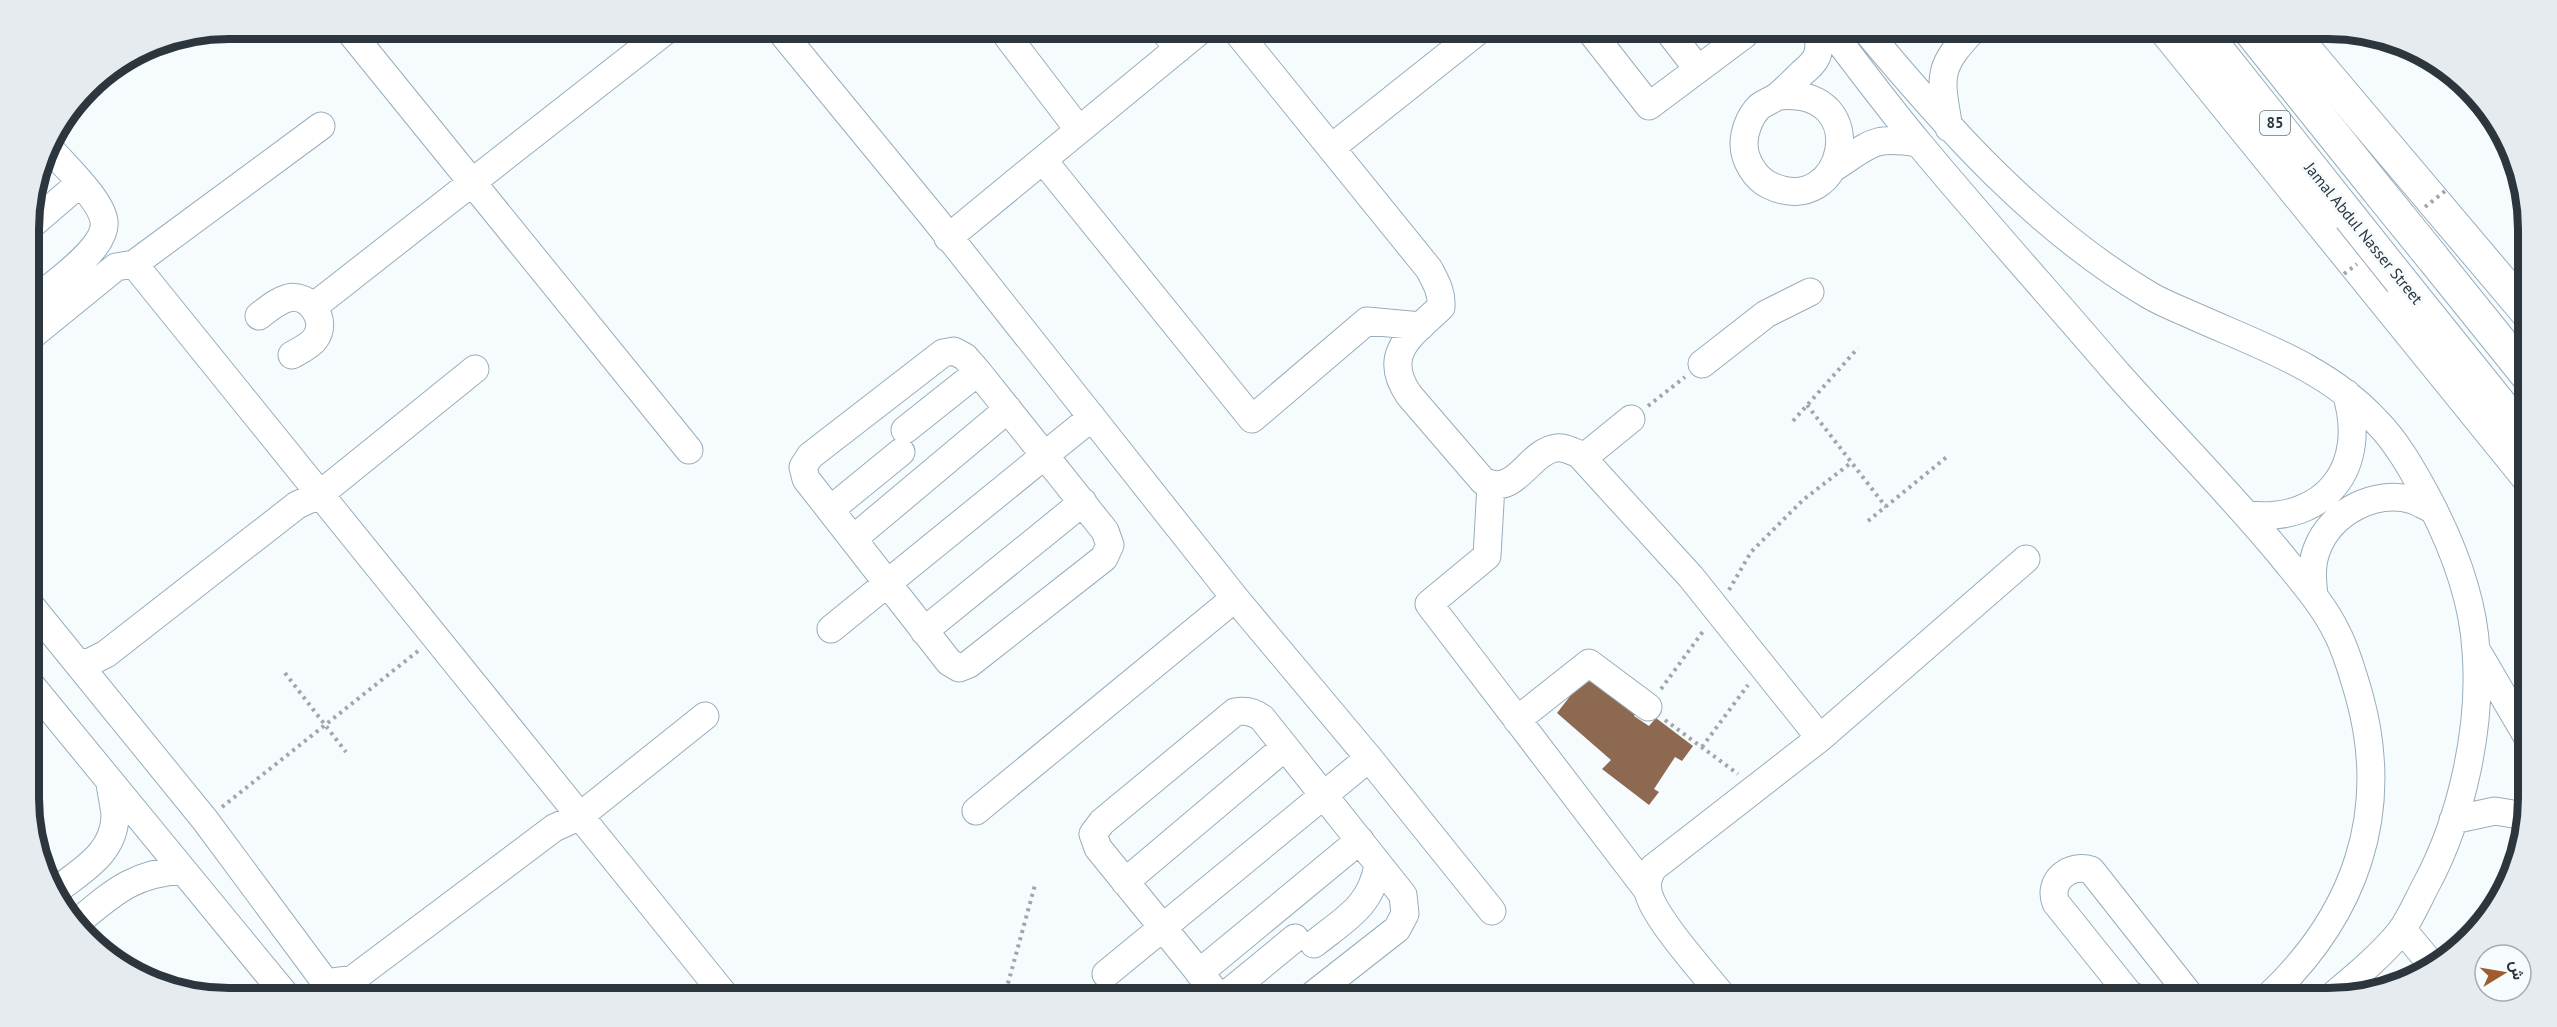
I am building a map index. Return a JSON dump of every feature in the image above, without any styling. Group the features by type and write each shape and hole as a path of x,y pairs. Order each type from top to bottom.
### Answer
{"main road":[{"path":"2173,39 2518,465"},
{"name":"Jamal Abdul Nasser Street","path":"2209,39 2518,426"},
{"name":"85","path":"2257,39 2518,364"},
{"path":"2296,39 2518,301"}],"street":[{"path":"356,39 688,450"},
{"path":"313,307 655,39"},
{"path":"787,39 1235,598 1369,758 1492,911"},
{"path":"1012,39 1079,130"},
{"path":"948,238 1079,130 1170,39"},
{"path":"1243,39 1429,269 1437,284 1442,297 1441,307 1401,345 1398,369 1401,384 1483,480 1491,485 1500,485 1510,481 1553,448 1564,448 1583,458 1691,577 1820,738"},
{"path":"1331,147 1468,39"},
{"path":"1597,39 1650,106 1697,68 1738,39"},
{"path":"1675,39 1697,68"},
{"path":"1818,39 1817,55 1811,65 1778,96 1760,106 1747,124 1743,145 1749,165 1762,181 1781,191 1802,191 1821,183 1835,167 1877,141 1890,139 1918,143"},
{"path":"1837,39 1918,143 2160,422 2248,515 2314,595 2337,633 2354,678 2368,727 2369,813 2363,849 2336,913 2301,963 2277,988"},
{"path":"1873,39 1949,128 2047,221 2122,279 2154,298 2312,368 2346,393 2376,420 2404,456 2434,510 2453,551 2469,606 2476,651 2474,734 2460,803 2440,860 2402,929 2363,971 2343,988"},
{"path":"1949,128 1943,72 1953,51 1964,39"},
{"path":"1778,96 1797,94 1815,99 1830,112 1839,129 1841,148 1835,167"},
{"path":"39,330 116,267 134,264 321,126"},
{"path":"39,288 92,251 100,239 104,221 97,205 54,154"},
{"path":"1043,160 1252,419 1367,321 1421,326"},
{"path":"39,218 79,184"},
{"path":"39,351 127,280 134,264"},
{"path":"134,264 719,988"},
{"path":"1702,364 1766,314 1810,292"},
{"path":"259,316 278,302 291,297 308,302 313,307 317,312 320,325 318,333 314,340 292,355"},
{"path":"954,351 960,353 1008,409 1083,502 1108,537 1108,552 1104,558 964,667 953,666 830,510 803,474 803,467 810,456 943,353 954,351"},
{"path":"78,663 92,661 106,654 297,505 319,495 475,369"},
{"path":"830,510 978,372"},
{"path":"2248,515 2270,517 2291,514 2310,506 2328,493 2341,476 2350,456 2354,435 2352,414 2346,393"},
{"path":"853,539 1008,409"},
{"path":"831,629 1092,417"},
{"path":"1583,458 1632,419"},
{"path":"1491,485 1487,556 1429,604 1648,891"},
{"path":"99,690 104,676 115,664 306,514 319,495"},
{"path":"2314,595 2312,571 2317,548 2329,528 2346,512 2366,501 2390,497 2413,500 2434,510"},
{"path":"924,631 1083,502"},
{"path":"1716,988 1654,909 1648,891 1648,879 1653,868 1820,738 2026,559"},
{"path":"976,810 1235,598"},
{"path":"39,616 204,820 328,988"},
{"path":"2476,651 2518,721"},
{"path":"1517,720 1589,663 1648,707"},
{"path":"39,694 279,988"},
{"path":"1212,988 1094,842 1096,827 1235,712 1247,711 1258,715 1403,895 1405,914 1397,928 1322,988"},
{"path":"336,988 353,979 555,828 580,816 705,716"},
{"path":"1125,882 1285,747"},
{"path":"1106,974 1369,758"},
{"path":"61,886 99,858 109,842 115,816 109,781"},
{"path":"2453,820 2495,811 2517,814"},
{"path":"365,988 562,840 580,816"},
{"path":"1199,973 1360,840"},
{"path":"1236,988 1366,899 1376,880 1378,864"},
{"path":"2124,988 2056,903 2052,893 2054,884 2072,869 2082,867 2091,870 2184,988"},
{"path":"79,914 121,887 157,872 182,870"},
{"path":"2402,929 2428,960"}],"path":[{"path":"1793,421 1858,348"},
{"path":"1632,419 1702,364"},
{"path":"1808,405 1886,507"},
{"path":"1868,521 1948,456"},
{"path":"1756,788 1648,707 1718,611 1751,552 1803,500 1852,462"},
{"path":"204,820 435,638"},
{"path":"1702,747 1763,667"},
{"path":"285,673 346,752"},
{"path":"1007,988 1035,885"}],"building":[{"path":"1588,673 1637,710 1634,716 1649,726 1656,718 1693,746 1682,761 1675,757 1654,789 1659,792 1649,805 1602,769 1611,760 1557,713"}]}
